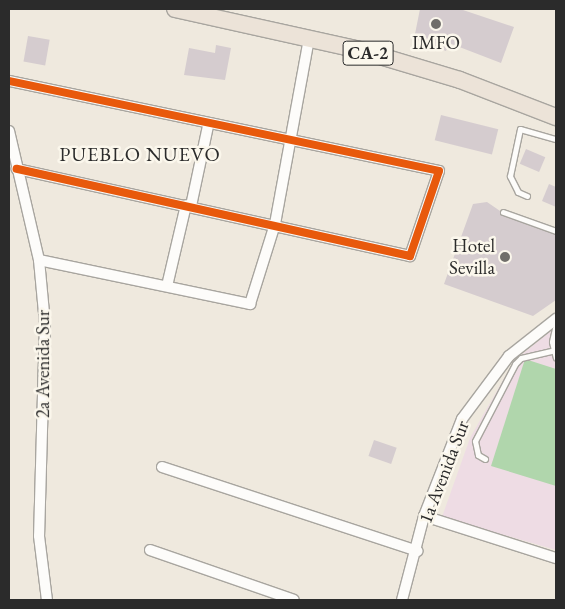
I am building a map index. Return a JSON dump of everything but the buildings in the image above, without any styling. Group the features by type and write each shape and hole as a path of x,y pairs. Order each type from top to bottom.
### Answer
{"main road":[{"name":"CA-2","path":"174,9 309,38 460,80 556,117"}],"street":[{"path":"39,260 250,304 275,224 309,38"},
{"path":"9,81 208,126 290,138 439,171 410,256 275,224 17,169"},
{"path":"167,286 208,126"},
{"name":"2a Avenida Sur","path":"9,132 39,260 46,374 39,536 47,600"},
{"name":"1a Avenida Sur","path":"402,600 418,552 424,516 462,419 509,356 556,319"},
{"path":"162,467 418,552"},
{"path":"424,516 556,558"},
{"path":"150,550 294,600"}],"lane":[{"path":"527,196 518,192 510,176 520,129 556,139"},
{"path":"503,212 556,231"},
{"path":"556,324 552,351 556,358"},
{"path":"485,460 478,455 474,441 515,364 521,358 552,351"}],"shaded area":[{"path":"556,327 556,550 442,517 470,438 514,361"}],"green space":[{"path":"525,359 556,369 556,486 491,466"}],"cycle path":[{"path":"9,81 439,171 410,256 17,169"}],"place":[{"name":"IMFO","path":"436,24"},
{"name":"Hotel Sevilla","path":"505,257"}],"district":[{"name":"PUEBLO NUEVO","path":"140,154"}]}
